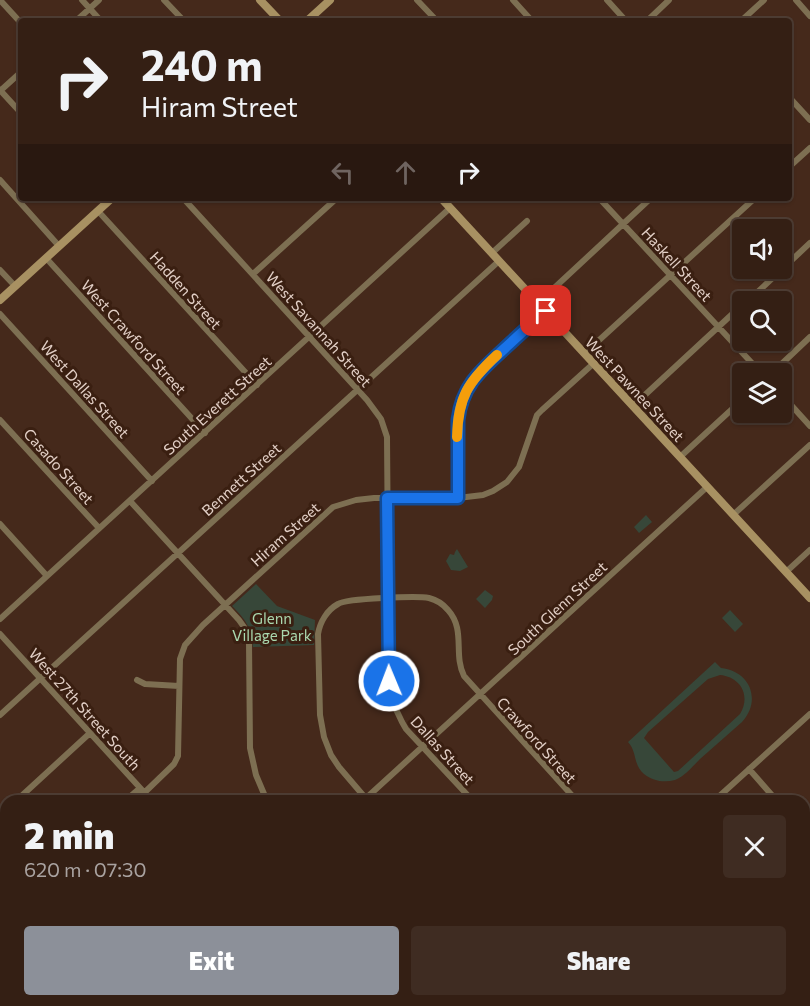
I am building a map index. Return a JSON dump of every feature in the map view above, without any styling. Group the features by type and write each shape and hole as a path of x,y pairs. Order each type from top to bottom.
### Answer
{"main road":[{"path":"260,0 277,18"},
{"path":"310,18 330,0"},
{"name":"West Pawnee Street","path":"448,202 499,261 810,598"},
{"path":"0,300 103,203"}],"street":[{"path":"0,0 18,20"},
{"path":"82,0 98,18"},
{"path":"80,18 99,0"},
{"path":"164,0 181,18"},
{"path":"417,0 434,18"},
{"path":"513,0 529,18"},
{"path":"607,0 623,18"},
{"path":"649,18 669,0"},
{"path":"744,18 764,0"},
{"path":"795,0 810,16"},
{"path":"18,75 0,91 18,110"},
{"path":"792,100 810,120"},
{"path":"792,164 810,148"},
{"path":"0,180 18,200"},
{"path":"19,201 59,246"},
{"name":"West Savannah Street","path":"186,201 374,408 385,432 387,498"},
{"path":"253,274 334,201"},
{"name":"Haskell Street","path":"602,201 752,363"},
{"path":"538,303 648,201"},
{"path":"585,353 752,201"},
{"name":"South Everett Street","path":"0,619 309,337 448,202"},
{"name":"Hadden Street","path":"103,203 257,385"},
{"path":"492,253 527,221"},
{"path":"759,291 810,243"},
{"name":"West Crawford Street","path":"46,258 205,433"},
{"name":"Bennett Street","path":"0,715 499,261"},
{"path":"0,270 15,286"},
{"path":"458,498 458,420 459,408 465,392 478,373 546,311"},
{"name":"West Dallas Street","path":"0,314 152,480"},
{"path":"633,406 732,315"},
{"path":"783,363 810,338"},
{"name":"Hiram Street","path":"134,795 174,764 178,756 180,659 185,645 224,605 333,507 356,500 458,498 483,495 507,482 519,467 537,415 594,363"},
{"path":"792,406 810,426"},
{"path":"680,457 732,409"},
{"name":"Casado Street","path":"0,420 99,528"},
{"path":"733,515 810,445"},
{"name":"South Glenn Street","path":"371,795 707,487"},
{"name":"Dallas Street","path":"387,498 391,695 402,722 467,795"},
{"path":"130,501 244,627 249,642 250,748 256,776 264,795"},
{"path":"0,524 47,576"},
{"path":"786,572 810,550"},
{"path":"362,795 331,755 324,737 320,714 318,633 323,619 335,605 355,600 389,598 425,598 437,601 446,607 458,626 459,659 462,671 480,695"},
{"name":"West 27th Street South","path":"0,634 147,795"},
{"path":"137,680 145,684 179,686"},
{"name":"Crawford Street","path":"480,695 572,795"},
{"path":"720,795 810,714"},
{"path":"23,795 90,733"},
{"path":"748,769 772,795"}],"green space":[{"path":"646,515 652,522 639,533 634,527"},
{"path":"457,549 468,567 460,571 451,570 446,561 450,554 454,555"},
{"name":"Glenn Village Park","path":"256,584 277,606 315,620 314,645 253,647 247,624 232,606"},
{"path":"485,590 493,596 485,608 476,599"},
{"path":"730,610 743,624 735,632 722,618"},
{"path":"715,662 721,668 739,675 750,688 751,705 742,722 675,780 659,781 644,774 628,742","holes":["720,675 734,679 742,688 744,701 740,714 678,771 674,772 644,738 708,679"]}],"slow traffic":[{"path":"457,437 459,408 465,392 478,373 497,355"}],"route":[{"path":"389,681 387,498 458,498 458,420 459,408 465,392 478,373 546,311"}]}
